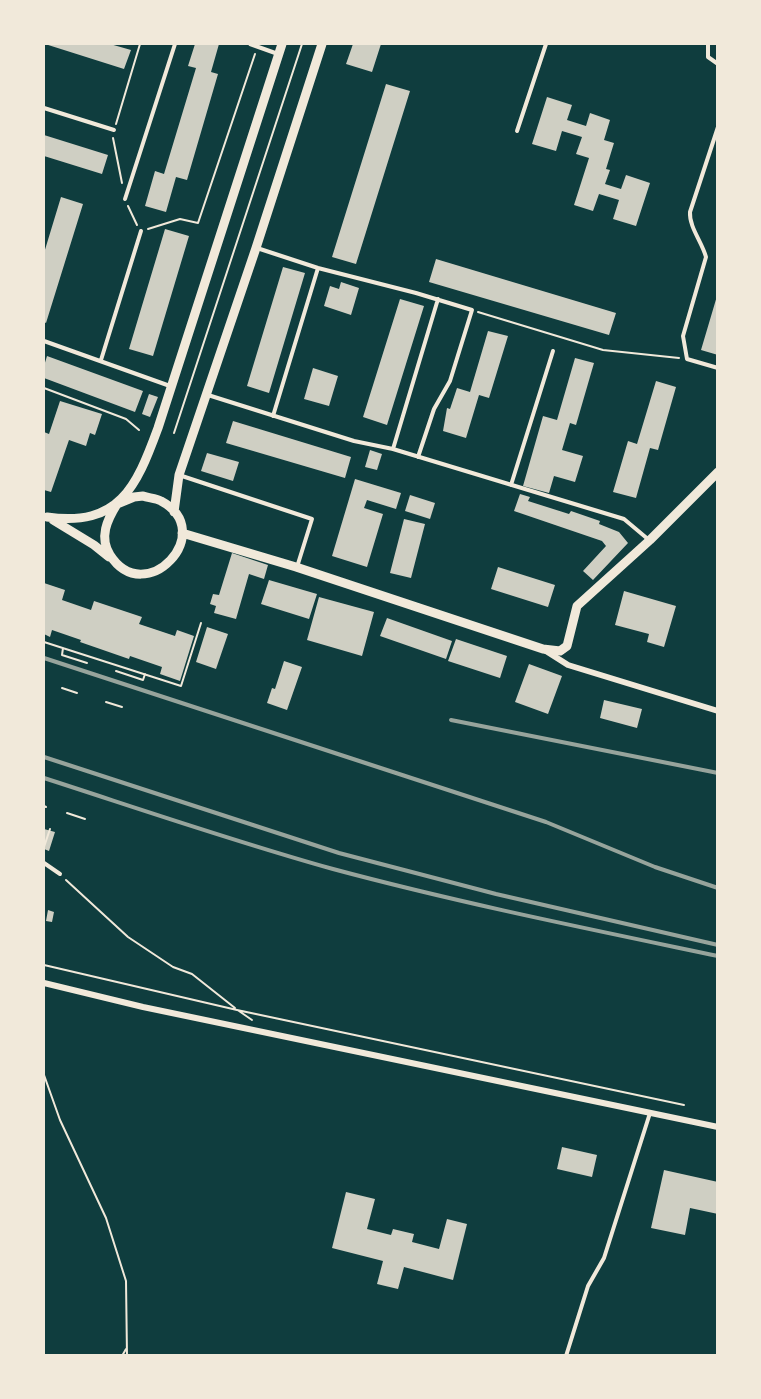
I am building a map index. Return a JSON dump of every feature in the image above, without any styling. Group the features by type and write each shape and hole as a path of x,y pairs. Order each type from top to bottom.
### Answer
{"street":[{"path":"114,561 107,551 104,539 105,527 117,504 139,474 149,452 282,44"},
{"path":"174,512 179,476 322,44"},
{"path":"543,650 560,651 567,645 577,606 650,540 717,472"},
{"path":"143,496 160,500 174,512 182,534 180,547 174,559 164,568 137,574 124,569 94,544 45,516 69,520 85,519 134,497 143,496"},
{"path":"182,534 296,567 543,650 568,665 717,711"},
{"path":"44,983 143,1007 717,1127"}],"lane":[{"path":"125,199 176,44"},
{"path":"250,44 278,54"},
{"path":"517,131 546,44"},
{"path":"708,44 708,57 717,64"},
{"path":"44,108 114,130"},
{"path":"717,127 690,212 690,219 703,245 706,257 683,336 687,359 717,368"},
{"path":"101,360 141,231"},
{"path":"256,248 318,268 472,310 450,381 435,410 418,457"},
{"path":"273,416 318,268"},
{"path":"393,449 438,300"},
{"path":"44,340 171,386"},
{"path":"511,485 553,351"},
{"path":"207,394 354,441 393,449 624,519 650,540"},
{"path":"179,476 312,519 296,567"},
{"path":"44,863 60,874"},
{"path":"566,1356 588,1286 604,1258 650,1113"}],"path":[{"path":"140,44 113,137 125,199 141,231 180,219 198,223 257,46"},
{"path":"174,433 302,44"},
{"path":"472,310 603,350 687,359"},
{"path":"44,388 126,419 139,430"},
{"path":"44,642 181,686 201,623"},
{"path":"63,648 62,655 87,663"},
{"path":"116,671 143,680 145,674"},
{"path":"62,688 77,693"},
{"path":"106,702 122,707"},
{"path":"67,813 85,819"},
{"path":"44,847 50,829"},
{"path":"60,874 102,911 128,938 172,967 192,974 256,1022"},
{"path":"44,965 237,1010 684,1105"},
{"path":"44,1075 60,1119 106,1218 126,1281 127,1356"},
{"path":"122,1356 127,1346"}],"building":[{"path":"45,44 110,44 131,50 124,69"},
{"path":"195,44 219,44 211,72 218,74 187,180 176,177 166,212 145,206 155,171 164,174 196,68 188,66"},
{"path":"353,44 381,44 372,72 346,64"},
{"path":"386,84 410,91 356,264 332,257"},
{"path":"547,97 572,105 567,120 586,126 590,113 610,120 604,140 614,143 606,169 610,170 605,184 621,189 626,175 650,183 636,226 613,219 619,200 599,194 593,211 574,205 589,158 576,154 582,137 562,131 556,151 532,144"},
{"path":"44,135 108,155 102,174 44,156"},
{"path":"61,197 83,204 46,323 44,322 44,253"},
{"path":"165,229 189,236 153,356 129,349"},
{"path":"436,259 616,313 609,335 429,282"},
{"path":"283,267 305,273 269,393 247,386"},
{"path":"341,282 359,288 351,315 324,306 330,286 339,289"},
{"path":"718,296 718,355 701,350"},
{"path":"400,299 424,306 387,425 363,417"},
{"path":"488,331 508,336 489,398 479,395 466,438 443,431 447,408 450,409 457,388 470,392"},
{"path":"47,356 143,391 135,412 44,378"},
{"path":"575,358 594,363 576,425 570,423 562,450 583,456 575,482 554,476 549,493 523,486 543,416 557,420"},
{"path":"313,368 338,376 329,406 304,399"},
{"path":"656,381 676,387 658,450 650,448 636,498 613,492 628,441 637,444"},
{"path":"149,394 158,397 150,417 142,414"},
{"path":"60,401 102,414 95,435 90,433 86,446 69,440 51,492 44,490 44,432 49,434"},
{"path":"233,421 351,457 345,478 226,443"},
{"path":"370,450 382,454 377,470 365,467"},
{"path":"207,453 239,462 233,481 201,471"},
{"path":"355,479 401,493 396,509 367,500 364,508 383,514 367,567 332,556"},
{"path":"520,494 530,497 528,501 569,514 571,511 600,521 599,524 619,532 628,543 593,580 583,571 606,546 602,541 514,511"},
{"path":"410,495 435,503 430,519 405,511"},
{"path":"404,519 425,524 411,578 390,573"},
{"path":"232,553 268,565 264,579 249,574 236,619 214,613 216,606 210,604 213,594 219,595"},
{"path":"498,567 555,585 548,607 491,589"},
{"path":"269,580 317,594 309,619 261,604"},
{"path":"44,583 65,590 62,600 91,610 94,601 142,617 139,624 175,636 177,630 194,636 180,681 160,674 162,667 130,656 129,659 52,630 50,637 44,634"},
{"path":"624,591 676,606 664,647 647,642 649,634 615,625"},
{"path":"319,597 374,612 362,656 307,640"},
{"path":"387,618 452,641 446,659 380,636"},
{"path":"207,627 228,634 216,669 196,662"},
{"path":"456,639 507,656 500,678 448,661"},
{"path":"284,661 302,667 287,710 267,703 272,688 275,689"},
{"path":"529,664 562,676 548,714 515,702"},
{"path":"604,700 642,709 637,728 600,718"},
{"path":"44,829 55,832 49,851 44,849"},
{"path":"48,910 54,912 52,922 46,921"},
{"path":"562,1147 597,1155 592,1177 557,1169"},
{"path":"664,1170 718,1182 718,1214 690,1208 685,1235 651,1228"},
{"path":"346,1192 375,1199 367,1229 391,1235 393,1229 414,1234 412,1242 439,1249 447,1219 467,1224 453,1280 404,1267 398,1289 377,1284 383,1261 332,1248"}],"railway":[{"path":"44,658 546,822 655,867 718,888"},
{"path":"451,720 718,773"},
{"path":"44,757 339,853 496,894 718,945"},
{"path":"44,778 224,837 333,869 573,926 718,956"}]}
